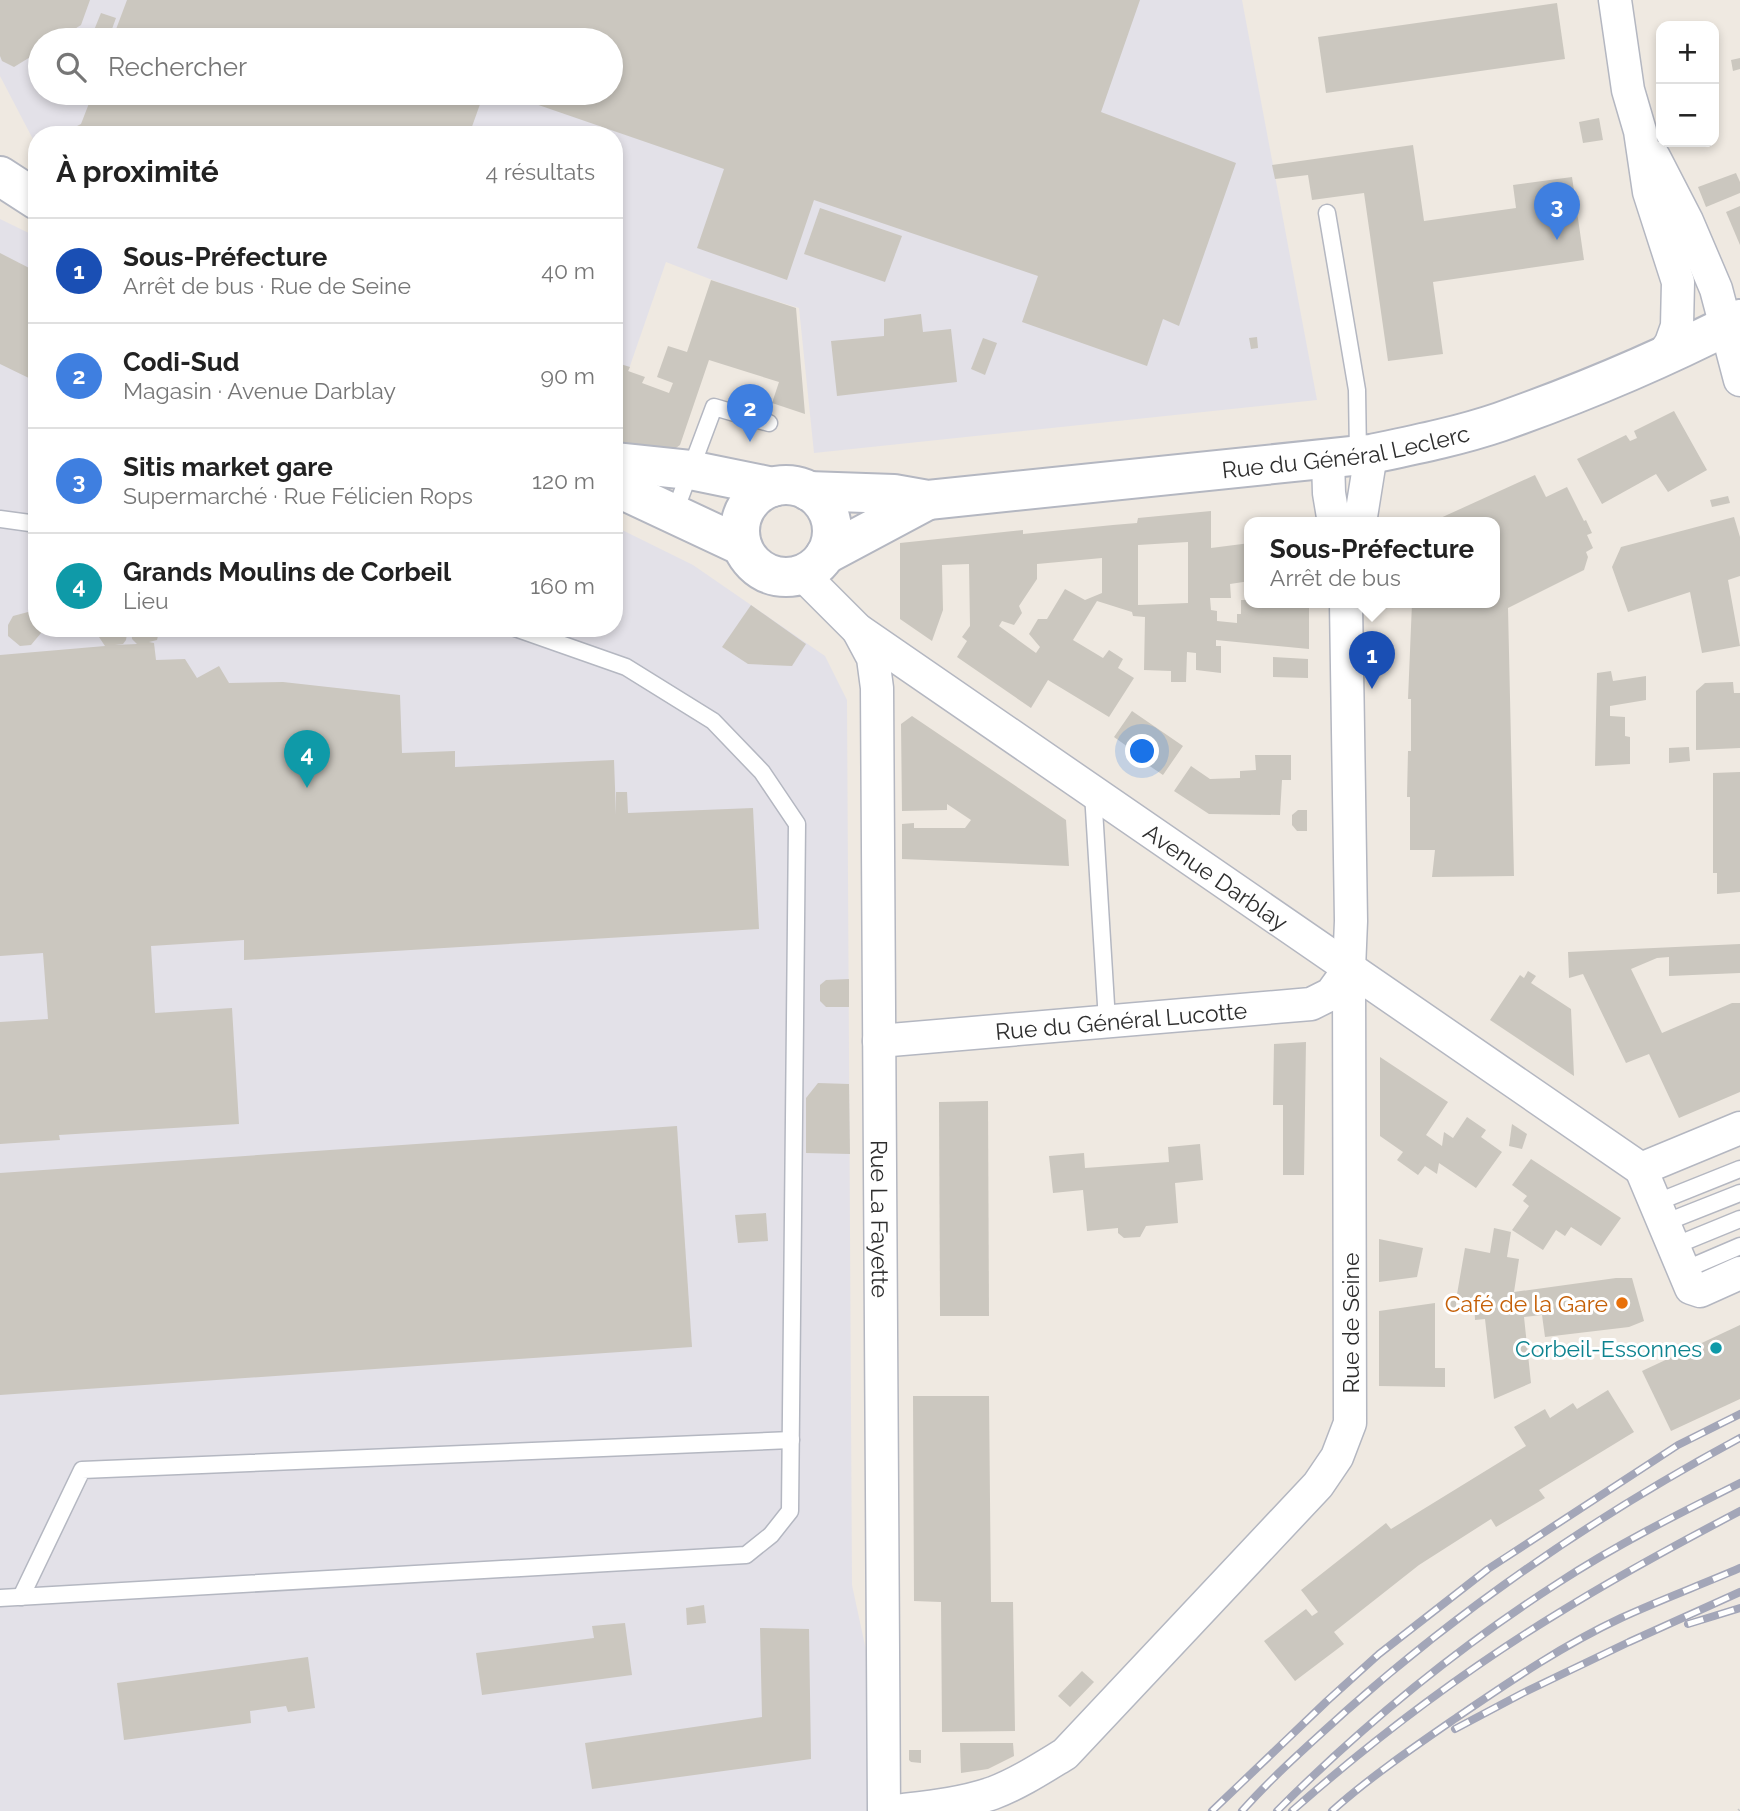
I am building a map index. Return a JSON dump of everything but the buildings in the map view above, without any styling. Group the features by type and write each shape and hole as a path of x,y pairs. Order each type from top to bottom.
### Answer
{"main road":[{"path":"0,176 28,194"},
{"name":"Rue du Général Leclerc","path":"790,489 894,494 928,500 1352,456 1422,443 1499,422 1660,360 1733,323"},
{"path":"623,464 690,470 790,489 820,500 828,512 831,541 814,564 788,577 773,576 749,559 742,546 742,517 749,504 760,494 790,489"},
{"path":"623,490 742,546"},
{"name":"Rue du Général Leclerc","path":"814,564 928,500"}],"street":[{"path":"1615,0 1628,90 1640,131 1649,192 1678,282 1677,326 1671,344 1660,360"},
{"path":"1640,131 1687,221 1733,323 1740,380"},
{"path":"1333,517 1329,493 1352,456"},
{"path":"1352,456 1359,517"},
{"name":"Avenue Darblay","path":"814,564 858,630 1641,1169"},
{"name":"Rue de Seine","path":"895,1811 954,1803 993,1793 1030,1776 1065,1754 1318,1485 1337,1457 1350,1423 1351,921 1346,608"},
{"name":"Rue La Fayette","path":"858,630 873,658 877,688 884,1811"},
{"name":"Rue du Général Lucotte","path":"879,1041 1311,1004 1331,994 1349,969"},
{"path":"1740,1128 1641,1169 1691,1289 1700,1291 1740,1273"}],"lane":[{"path":"1327,214 1357,390 1352,456"},
{"path":"674,514 715,407 769,423"},
{"path":"0,519 28,523"},
{"path":"0,1598 747,1555 771,1535 790,1511 797,824 762,772 713,721 626,667 541,637"},
{"path":"1093,790 1107,1021"},
{"path":"1669,1236 1740,1169"},
{"path":"1669,1236 1740,1193"},
{"path":"1669,1236 1740,1219"},
{"path":"1669,1236 1740,1246"},
{"path":"22,1597 82,1470 791,1440"}],"shaded area":[{"path":"0,0 1242,0 1317,400 814,453 799,308 733,288 666,262 623,386 623,126 28,126 28,130 0,76"},
{"path":"0,219 28,233 28,637 623,637 623,530 693,565 825,656 847,700 852,1585 884,1734 884,1811 0,1811"}],"railway":[{"path":"1212,1811 1379,1654 1488,1569 1678,1445 1740,1414"},
{"path":"1242,1811 1346,1711 1438,1634 1486,1598 1585,1530 1740,1438"},
{"path":"1277,1811 1377,1719 1483,1634 1602,1556 1740,1483"},
{"path":"1292,1811 1388,1731 1490,1657 1604,1586 1740,1511"},
{"path":"1332,1811 1408,1751 1557,1652 1621,1618 1740,1568"},
{"path":"1455,1729 1629,1642 1740,1592"},
{"path":"1688,1624 1740,1608"}],"place":[{"name":"Sitis market gare","path":"1557,240"},
{"name":"Codi-Sud","path":"750,442"},
{"name":"Sous-Préfecture","path":"1372,689"},
{"name":"Grands Moulins de Corbeil","path":"307,788"},
{"name":"Café de la Gare","path":"1622,1303"},
{"name":"Corbeil-Essonnes","path":"1716,1348"}]}
